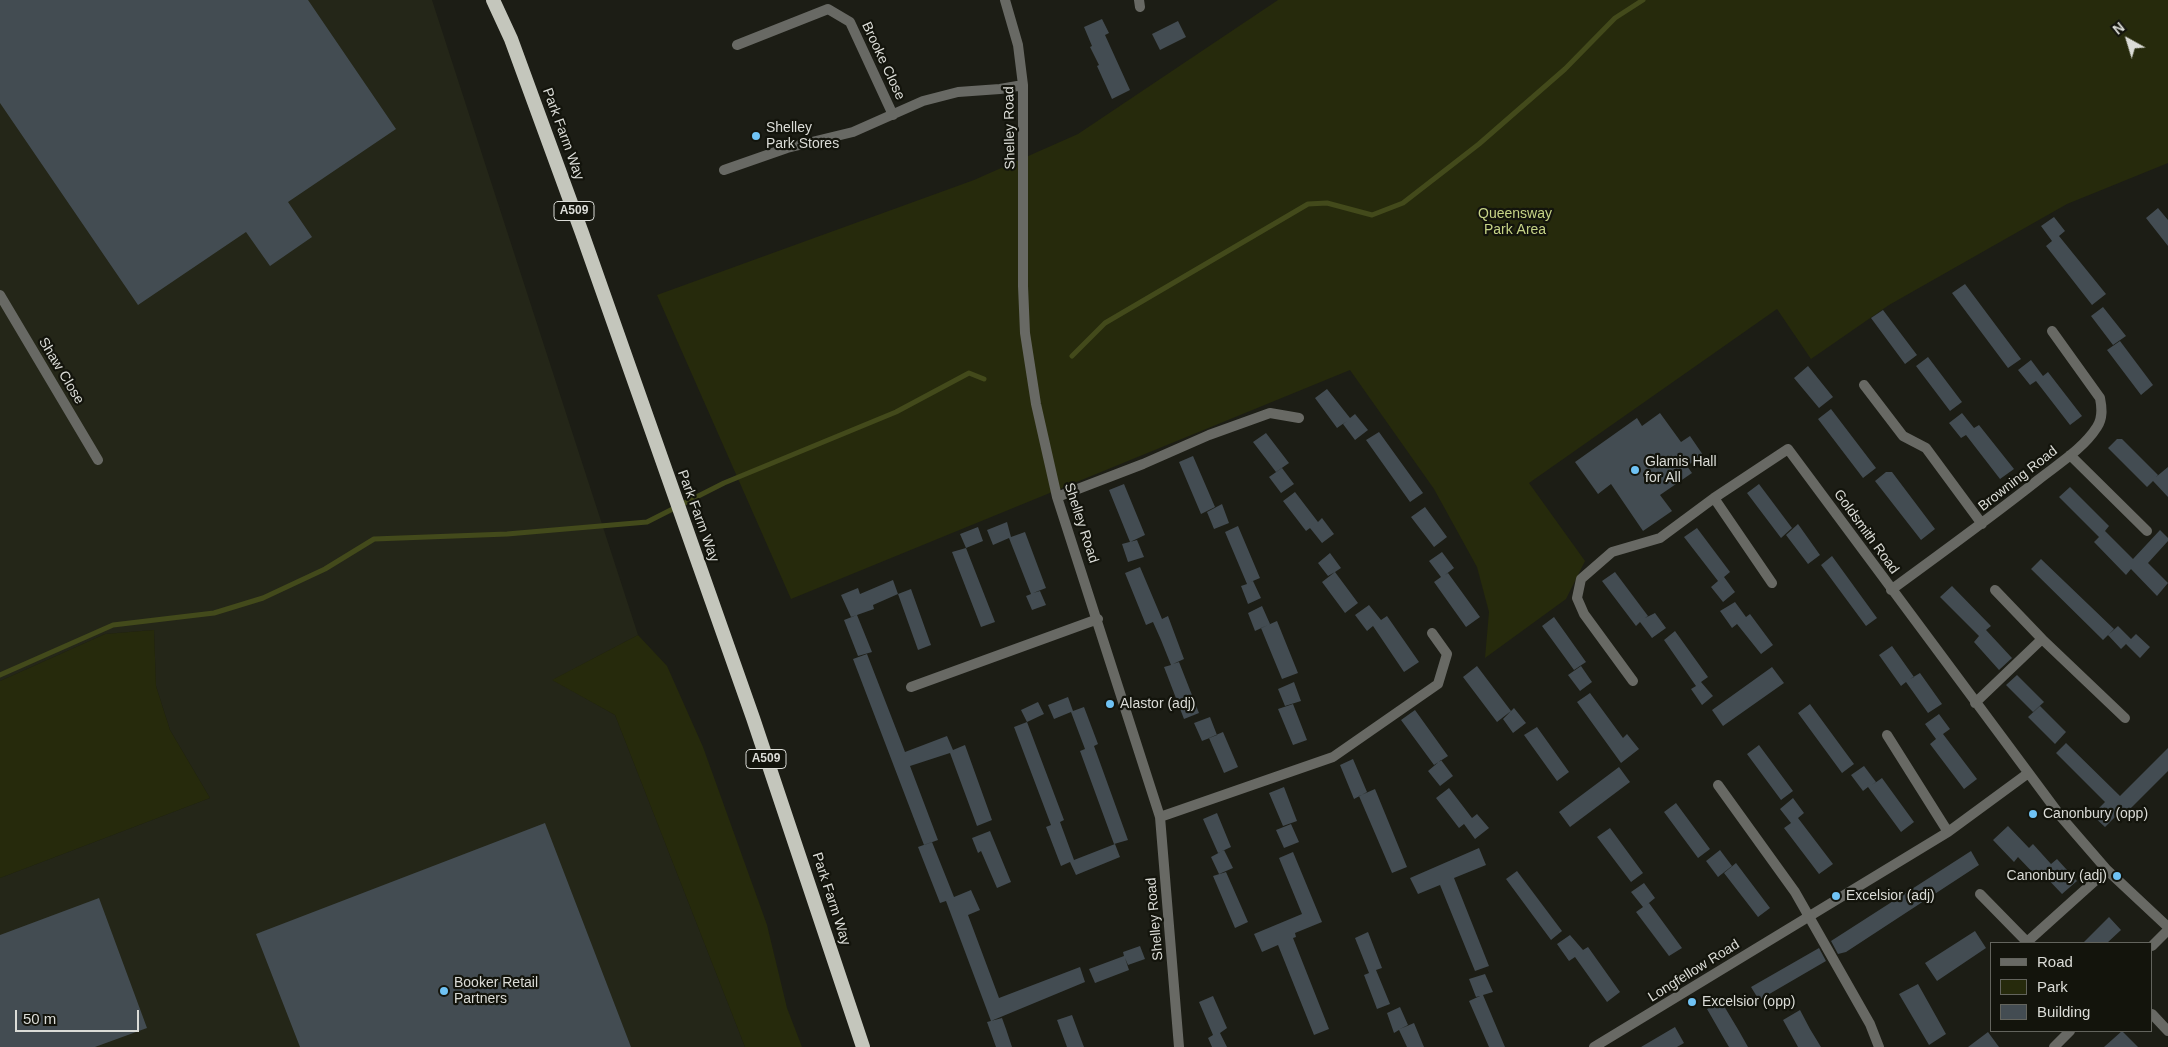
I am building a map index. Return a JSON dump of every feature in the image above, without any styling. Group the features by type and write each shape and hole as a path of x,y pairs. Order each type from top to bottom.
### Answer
{"highway":[{"name":"Park Farm Way","path":"493,0 512,39 753,718 863,1047"}],"street":[{"name":"Shelley Road","path":"1005,0 1018,45 1023,85 1022,286 1025,333 1036,404 1057,497 1098,619 1160,817 1179,1047"},
{"name":"Brooke Close","path":"737,45 828,9 850,22 893,115"},
{"name":"Brooke Close","path":"724,170 787,148 853,132 923,100 958,92 1000,89 1023,85"},
{"name":"Shaw Close","path":"0,296 98,460"},
{"name":"Browning Road","path":"1891,590 1982,524 2070,455 2099,426 2103,410 2100,398 2052,330"},
{"name":"Browning Road","path":"1864,385 1903,436 1926,448 1982,524"},
{"path":"1057,497 1143,464 1209,435 1270,413 1299,418"},
{"name":"Goldsmith Road","path":"1633,680 1584,614 1577,598 1581,579 1612,552 1660,538 1714,498 1788,449 2027,774 2107,870 2168,929"},
{"name":"Browning Road","path":"2070,455 2146,531"},
{"path":"1714,498 1772,583"},
{"path":"1995,590 2042,639 2125,718"},
{"path":"911,686 1098,619"},
{"path":"1160,817 1333,757 1438,684 1447,654 1432,633"},
{"path":"1975,703 2042,639"},
{"path":"1887,735 1948,832"},
{"name":"Longfellow Road","path":"1594,1047 1948,832 2027,774"},
{"path":"1718,785 1794,892 1852,991 1880,1047"},
{"path":"1980,894 2027,942 2107,870"},
{"path":"2153,945 2168,929"},
{"path":"2153,1015 2168,1031"},
{"path":"2054,1047 2069,1032"}],"shaded area":[{"path":"0,0 432,0 638,635 553,680 615,715 745,1047 0,1047 0,878 210,798 170,730 156,686 154,630 105,634 0,681"}],"green space":[{"name":"Queensway Park Area","path":"1278,0 2168,0 2168,163 2067,204 1889,305 1811,359 1777,309 1529,483 1585,561 1566,599 1485,658 1489,612 1477,567 1434,489 1350,370 791,599 657,295 974,180 1078,134"},
{"path":"154,630 156,686 170,730 210,798 0,878 0,681 105,634"},
{"path":"638,635 667,666 703,747 767,925 787,1008 802,1047 745,1047 615,715 552,680"}],"building":[{"path":"0,0 308,0 396,129 288,202 312,237 270,266 246,232 138,305 0,103"},
{"path":"1102,19 1109,33 1105,35 1130,90 1112,99 1097,66 1099,65 1090,47 1092,46 1084,27"},
{"path":"1178,21 1186,37 1160,50 1152,34"},
{"path":"2158,208 2168,220 2168,246 2146,218"},
{"path":"2054,217 2065,231 2059,236 2106,294 2092,305 2046,246 2052,241 2041,226"},
{"path":"1965,284 2021,359 2008,368 1952,293"},
{"path":"2103,307 2126,336 2113,345 2091,316"},
{"path":"1883,310 1917,355 1905,364 1871,318"},
{"path":"2120,341 2153,385 2141,395 2107,350"},
{"path":"1928,357 1962,402 1950,411 1916,366"},
{"path":"2031,360 2043,376 2048,372 2082,416 2070,425 2036,381 2030,385 2018,370"},
{"path":"1808,366 1833,397 1819,408 1794,378"},
{"path":"1327,389 1350,418 1355,414 1368,430 1355,440 1343,424 1347,421 1337,428 1315,398"},
{"path":"1831,409 1876,468 1863,478 1818,419"},
{"name":"Glamis Hall for All","path":"1660,413 1681,442 1690,436 1703,455 1687,466 1692,473 1660,495 1672,511 1643,531 1611,484 1598,494 1575,462 1637,418 1642,426"},
{"path":"1962,413 1974,428 1979,425 2014,469 2000,479 1966,435 1961,438 1949,423"},
{"path":"1379,432 1423,493 1410,502 1366,440"},
{"path":"1266,433 1289,463 1276,472 1253,442"},
{"path":"2117,439 2122,439 2158,475 2156,477 2168,467 2168,497 2153,481 2147,487 2108,448"},
{"path":"1193,456 1215,507 1201,514 1179,462"},
{"path":"1282,468 1294,484 1281,493 1269,477"},
{"path":"1886,472 1892,472 1935,529 1921,540 1875,481"},
{"path":"1124,484 1145,535 1130,542 1109,490"},
{"path":"1759,484 1792,528 1781,538 1747,493"},
{"path":"2070,487 2109,526 2105,531 2133,559 2160,530 2168,538 2168,541 2148,563 2168,583 2157,596 2131,569 2126,575 2094,542 2099,537 2059,497"},
{"path":"1295,492 1318,522 1322,518 1334,534 1322,543 1310,528 1306,531 1283,501"},
{"path":"1222,504 1229,523 1214,529 1207,512"},
{"path":"1425,507 1447,537 1434,547 1411,517"},
{"path":"1007,522 1011,537 1025,532 1046,588 1033,593 1040,591 1046,605 1032,610 1026,596 1031,594 1009,538 993,545 987,530"},
{"path":"1798,524 1820,555 1808,564 1786,535"},
{"path":"1238,526 1260,578 1248,583 1253,581 1261,598 1248,604 1241,586 1247,584 1225,532"},
{"path":"978,527 983,541 966,548 960,534"},
{"path":"1697,528 1730,572 1724,577 1735,592 1723,602 1711,587 1718,581 1684,537"},
{"path":"1137,540 1144,557 1128,562 1122,544"},
{"path":"966,548 995,622 981,627 952,552"},
{"path":"1442,552 1454,568 1445,575 1448,573 1480,617 1466,627 1434,582 1441,577 1429,561"},
{"path":"1330,553 1341,568 1328,576 1318,563"},
{"path":"1832,556 1877,618 1866,626 1821,565"},
{"path":"2041,559 2114,629 2103,640 2031,569"},
{"path":"1140,567 1162,619 1168,616 1184,659 1173,664 1179,662 1199,713 1184,719 1164,667 1171,665 1161,640 1153,622 1146,625 1125,573"},
{"path":"1335,572 1358,603 1345,613 1322,582"},
{"path":"1615,572 1648,616 1645,618 1655,613 1666,628 1652,638 1640,622 1636,626 1602,581"},
{"path":"893,580 898,594 873,605 874,609 851,617 841,595 858,588 860,594"},
{"path":"1952,586 1991,626 1986,630 2012,658 1999,670 1974,642 1979,636 1940,597"},
{"path":"911,589 931,645 918,650 898,594"},
{"path":"1735,602 1746,617 1750,614 1773,645 1761,654 1737,624 1732,628 1720,611"},
{"path":"1369,605 1381,620 1387,616 1419,662 1404,672 1373,626 1367,631 1355,615"},
{"path":"1262,606 1270,624 1255,631 1248,613"},
{"path":"857,615 872,652 858,656 844,620"},
{"path":"1554,617 1586,662 1574,670 1542,626"},
{"path":"1277,621 1298,673 1282,679 1261,628"},
{"path":"2118,626 2131,639 2136,634 2150,647 2140,658 2126,644 2121,649 2108,635"},
{"path":"1675,631 1708,677 1701,682 1713,696 1702,705 1691,689 1696,686 1664,640"},
{"path":"1892,646 1914,677 1920,673 1942,704 1928,713 1906,682 1901,686 1879,655"},
{"path":"867,654 905,752 947,736 953,750 965,745 992,820 977,826 950,753 910,766 938,840 924,845 853,659"},
{"path":"1477,666 1511,711 1497,722 1463,677"},
{"path":"1581,666 1592,682 1580,691 1568,675"},
{"path":"1772,667 1784,683 1723,726 1712,710"},
{"path":"2017,675 2044,702 2033,712 2006,685"},
{"path":"1294,682 1301,701 1285,706 1278,689"},
{"path":"1590,693 1623,738 1627,734 1639,749 1621,763 1577,702"},
{"path":"1068,697 1073,711 1084,707 1098,744 1094,746 1128,840 1114,844 1080,751 1085,749 1071,712 1054,719 1048,705"},
{"path":"1038,702 1044,714 1027,722 1021,710"},
{"path":"1293,704 1307,740 1293,745 1278,709"},
{"path":"1810,704 1854,764 1842,773 1798,713"},
{"path":"2040,706 2066,732 2055,744 2028,717"},
{"path":"1514,708 1526,723 1513,733 1503,719"},
{"path":"1415,710 1448,756 1434,765 1401,720"},
{"path":"1939,714 1950,729 1943,734 1977,779 1964,789 1930,744 1936,739 1925,724"},
{"path":"1210,717 1217,735 1202,741 1194,723"},
{"path":"1027,722 1064,820 1060,822 1074,860 1115,844 1120,857 1076,875 1070,862 1061,866 1046,827 1051,825 1014,727"},
{"path":"1537,727 1569,772 1557,781 1524,735"},
{"path":"1223,732 1238,767 1224,773 1209,738"},
{"path":"2066,743 2120,796 2168,748 2168,771 2122,817 2118,814 2105,827 2092,815 2105,802 2056,753"},
{"path":"1759,745 1793,791 1781,800 1747,754"},
{"path":"1353,759 1367,792 1354,799 1340,765"},
{"path":"1441,760 1453,776 1440,786 1428,771"},
{"path":"1864,766 1876,782 1872,785 1882,778 1914,822 1901,832 1868,787 1863,791 1851,775"},
{"path":"1619,767 1630,782 1570,827 1559,812"},
{"path":"1284,787 1297,821 1283,826 1269,793"},
{"path":"1449,788 1472,818 1477,814 1489,828 1475,839 1464,824 1459,828 1436,798"},
{"path":"1375,789 1407,867 1392,873 1359,796"},
{"path":"1793,798 1804,813 1798,818 1833,864 1819,874 1784,828 1791,823 1780,809"},
{"path":"1676,803 1710,849 1698,858 1664,812"},
{"path":"1217,813 1231,847 1218,853 1203,819"},
{"name":"Booker Retail Partners","path":"545,823 631,1047 300,1047 256,934"},
{"path":"1291,824 1299,842 1284,848 1276,830"},
{"path":"2008,826 2029,848 2033,844 2051,864 2057,859 2077,881 2062,894 2042,873 2037,877 2018,857 2014,862 1993,840"},
{"path":"1610,828 1643,873 1631,882 1597,837"},
{"path":"990,831 1011,882 997,888 981,851 978,853 972,838"},
{"path":"932,842 954,897 971,890 980,910 968,915 999,998 1080,967 1085,982 991,1021 946,901 940,903 918,847"},
{"path":"1479,848 1486,865 1454,878 1489,966 1475,971 1440,885 1418,894 1410,878"},
{"path":"1224,850 1233,868 1219,874 1211,857"},
{"path":"1720,850 1732,866 1718,877 1706,861"},
{"path":"1971,851 1979,865 1846,952 1838,954 1831,941"},
{"path":"1293,852 1322,922 1295,933 1296,937 1293,938 1329,1029 1314,1035 1278,945 1262,952 1254,934 1302,914 1279,858"},
{"path":"1736,863 1770,908 1758,917 1724,873"},
{"path":"1517,871 1562,931 1551,940 1506,879"},
{"path":"1226,872 1248,922 1235,928 1213,876"},
{"path":"1644,883 1655,898 1644,907 1649,903 1682,948 1669,956 1636,912 1643,907 1631,892"},
{"path":"99,898 147,1028 95,1047 0,1047 0,935"},
{"path":"2109,917 2121,930 2108,942 2084,942"},
{"path":"1975,931 1986,948 1937,981 1925,963"},
{"path":"1368,932 1382,968 1376,970 1390,1004 1377,1009 1364,975 1369,973 1355,938"},
{"path":"1570,935 1583,950 1588,947 1620,992 1607,1002 1575,957 1569,961 1557,944"},
{"path":"1140,946 1145,959 1128,965 1125,958 1129,970 1095,983 1089,969 1124,956 1123,952"},
{"path":"1819,948 1826,961 1759,1000 1751,987"},
{"path":"1485,974 1493,992 1483,995 1505,1047 1489,1047 1469,1001 1480,996 1476,997 1469,979"},
{"path":"1918,984 1946,1034 1929,1045 1899,994"},
{"path":"1213,996 1227,1028 1220,1033 1227,1047 1212,1047 1208,1038 1213,1035 1199,1002"},
{"path":"1721,1001 1748,1047 1729,1047 1726,1042 1707,1009"},
{"path":"1400,1007 1408,1025 1400,1029 1414,1023 1424,1047 1407,1047 1399,1030 1394,1033 1387,1013"},
{"path":"1800,1010 1821,1047 1798,1047 1783,1020"},
{"path":"1072,1015 1084,1047 1067,1047 1057,1020"},
{"path":"1002,1018 1012,1047 996,1047 987,1022"},
{"path":"1675,1027 1684,1043 1677,1047 1641,1047"},
{"path":"1988,1032 1999,1047 1968,1047"},
{"path":"2123,1032 2138,1047 2104,1047"}],"waterway":[{"path":"1072,356 1105,323 1308,204 1327,203 1372,215 1403,203 1479,144 1565,69 1615,18 1643,0"},
{"path":"0,675 113,625 214,613 263,598 325,569 374,539 507,534 647,522 724,483 896,412 969,373 984,379"}],"place":[{"name":"Shelley Park Stores","path":"756,136"},
{"name":"Glamis Hall for All","path":"1635,470"},
{"name":"Alastor (adj)","path":"1110,704"},
{"name":"Canonbury (opp)","path":"2033,814"},
{"name":"Canonbury (adj)","path":"2117,876"},
{"name":"Excelsior (adj)","path":"1836,896"},
{"name":"Booker Retail Partners","path":"444,991"},
{"name":"Excelsior (opp)","path":"1692,1002"}]}
